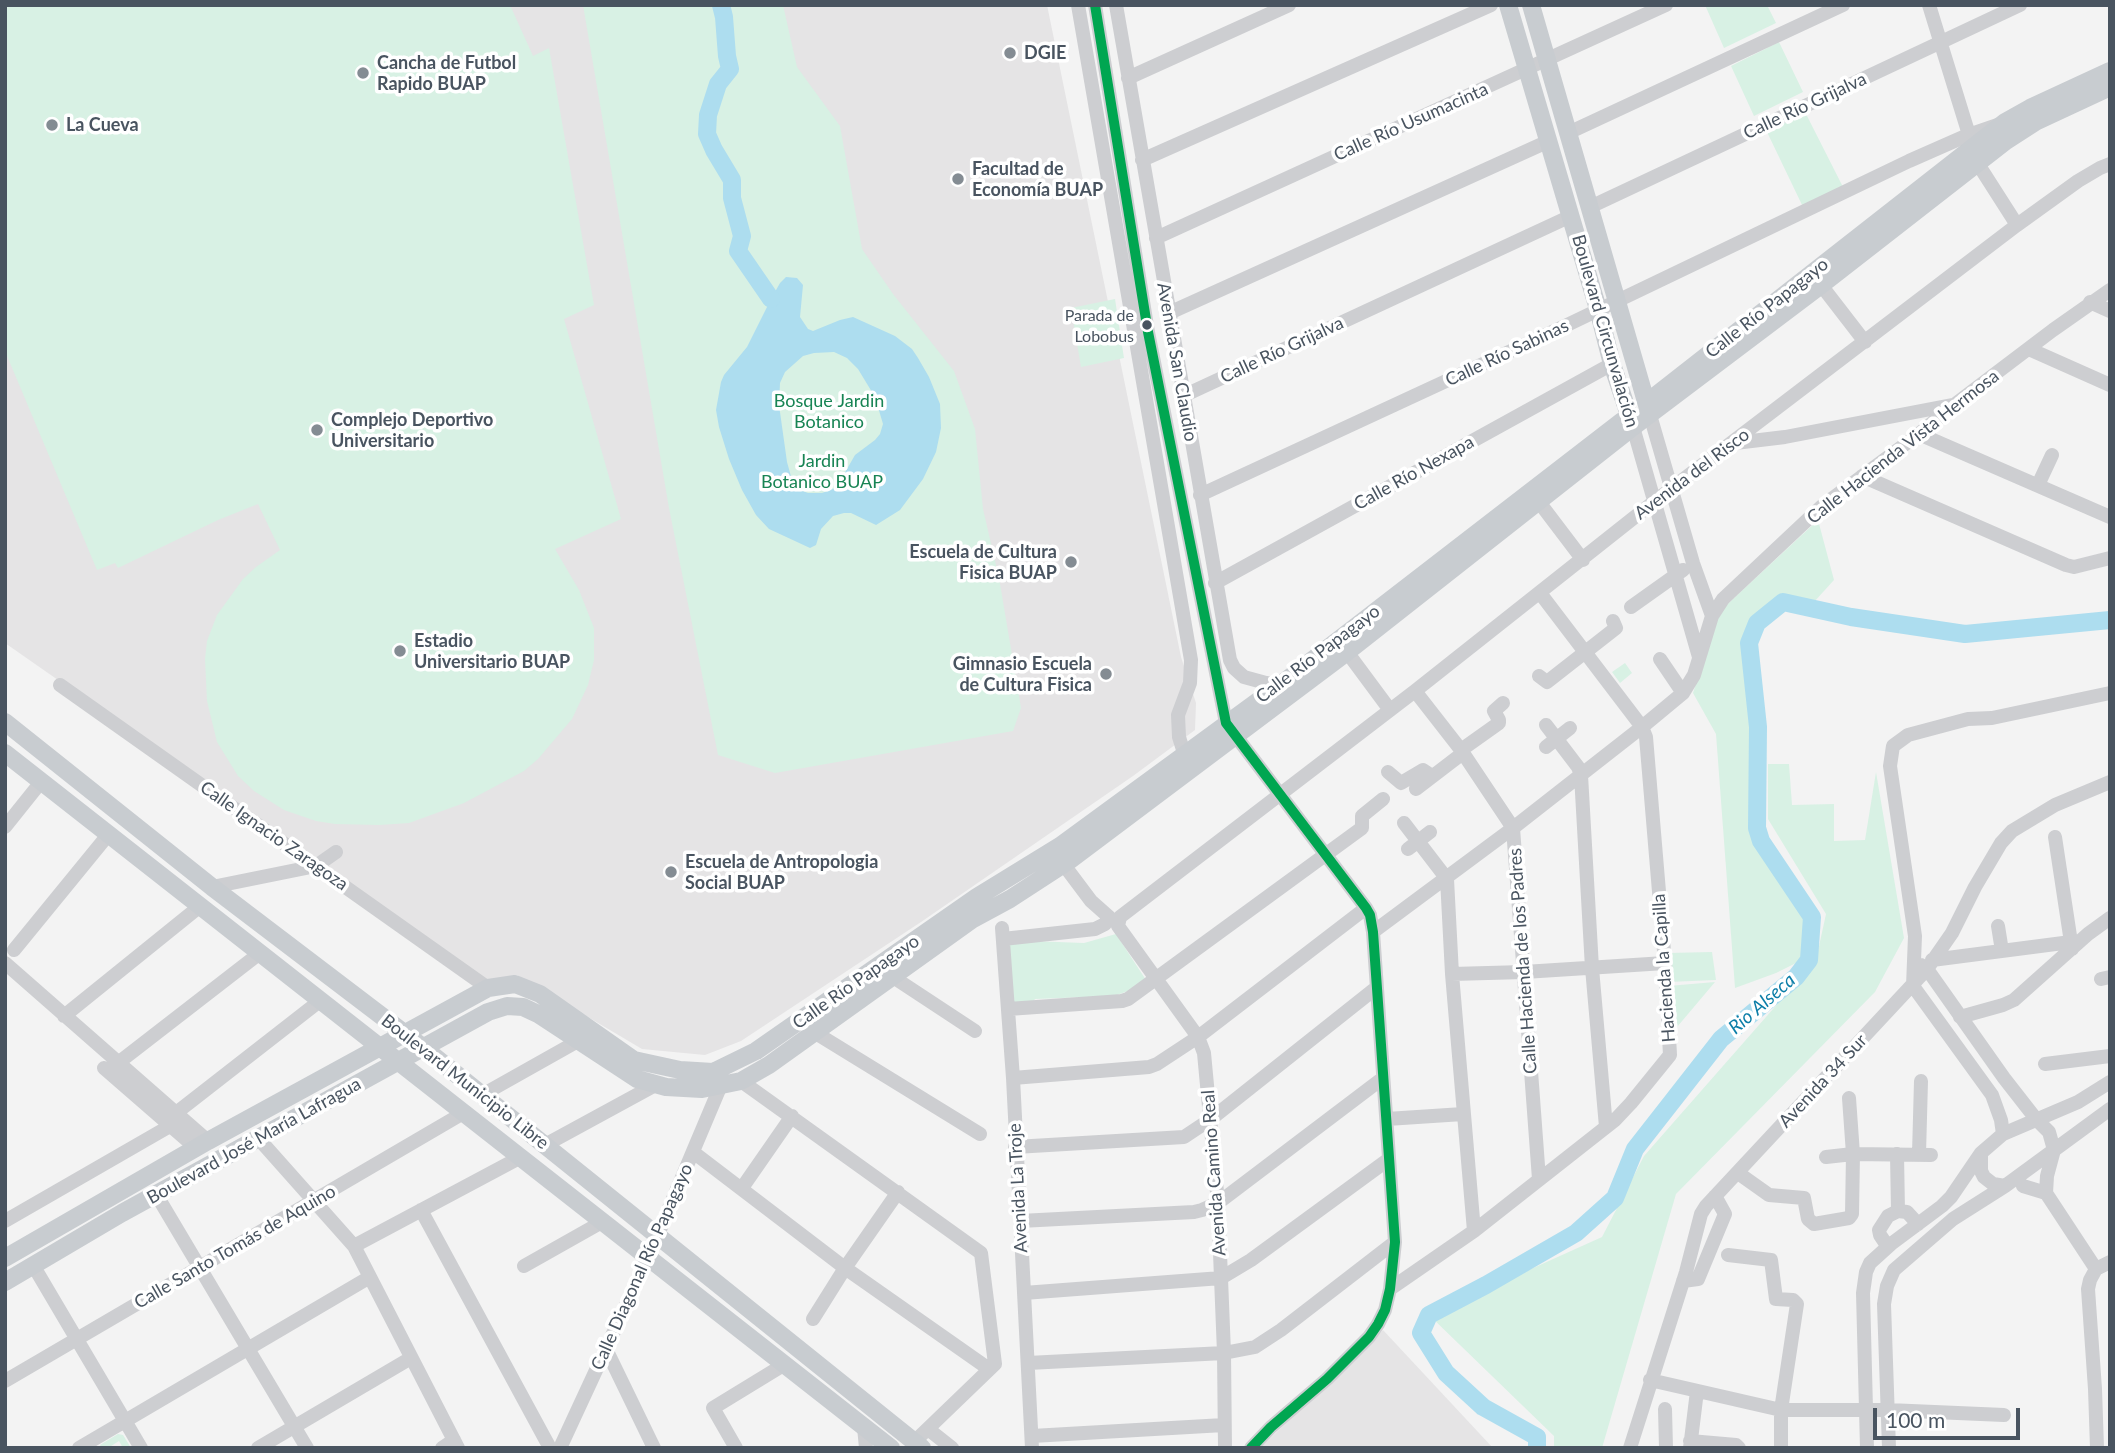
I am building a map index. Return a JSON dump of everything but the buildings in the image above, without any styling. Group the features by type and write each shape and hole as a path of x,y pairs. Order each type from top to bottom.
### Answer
{"main road":[{"name":"Boulevard Circunvalación","path":"1508,5 1612,364 1632,421"},
{"name":"Boulevard Circunvalación","path":"1531,5 1648,409"},
{"name":"Calle Río Papagayo","path":"507,1006 523,1007 538,1014 637,1079 666,1087 702,1089 741,1081 769,1065 973,919 1067,863 1231,729 1280,685 1648,409 1821,285 2005,122 2110,71"},
{"name":"Calle Río Papagayo","path":"1648,409 1973,150 2006,141 2037,121 2110,87"},
{"name":"Calle Río Papagayo","path":"488,988 515,985 540,994 634,1060 680,1070 713,1072 756,1051 977,898 1060,846 1184,753 1231,729 1346,652 1538,502 1632,421"},
{"name":"Boulevard Municipio Libre","path":"5,722 212,887 405,1033 918,1445"},
{"name":"Boulevard Municipio Libre","path":"5,753 891,1448"},
{"name":"Boulevard José María Lafragua","path":"5,1258 202,1145 488,988"},
{"name":"Boulevard José María Lafragua","path":"5,1282 156,1194 425,1049 488,1012 507,1006"}],"street":[{"name":"Avenida San Claudio","path":"1078,5 1192,670 1191,683 1178,715 1179,737 1184,753"},
{"name":"Avenida San Claudio","path":"1095,5 1149,332 1198,585 1231,729 1366,908 1373,932 1395,1242 1390,1289 1378,1324 1362,1344 1328,1379 1271,1427 1251,1448"},
{"name":"Avenida San Claudio","path":"1116,5 1134,75 1142,160 1230,660 1244,677 1280,685"},
{"path":"1134,75 1289,5"},
{"path":"1142,160 1491,5"},
{"name":"Calle Río Usumacinta","path":"1156,238 1666,5"},
{"path":"1568,133 1843,5"},
{"path":"1929,5 1973,150 2017,225"},
{"name":"Calle Río Grijalva","path":"1590,207 2020,5"},
{"path":"1168,313 1549,141"},
{"name":"Calle Río Sabinas","path":"1200,495 1617,301 1909,160 1973,150"},
{"name":"Avenida del Risco","path":"1114,922 1118,922 1123,914 1415,691 1655,501 2017,225 2078,181 2110,164"},
{"name":"Calle Río Grijalva","path":"1183,397 1571,216"},
{"path":"1821,285 1865,342"},
{"name":"Calle Hacienda Vista Hermosa","path":"1373,932 1447,879 1683,693 1694,675 1713,616 1723,599 1822,506 2090,302 2110,290"},
{"path":"2090,302 2110,311"},
{"path":"2029,349 2110,385"},
{"name":"Calle Río Nexapa","path":"1215,583 1612,364"},
{"path":"1733,443 1785,437 1954,405"},
{"name":"Boulevard Circunvalación","path":"1648,409 1693,564 1713,616"},
{"name":"Boulevard Circunvalación","path":"1632,421 1699,657"},
{"path":"1919,434 2110,517"},
{"path":"2038,485 2052,454"},
{"path":"1862,476 2066,565 2074,567 2110,558"},
{"path":"1538,502 1583,559"},
{"path":"1185,508 1204,520"},
{"path":"1174,561 1198,585"},
{"path":"1631,607 1693,564"},
{"name":"Hacienda la Capilla","path":"1390,1289 1474,1231 1625,1111 1670,1055 1648,745 1643,727 1539,593"},
{"path":"1539,676 1545,683 1561,679 1615,624"},
{"path":"1346,652 1390,710"},
{"path":"1660,659 1683,693"},
{"name":"Calle Ignacio Zaragoza","path":"60,685 488,988"},
{"name":"Calle Hacienda de los Padres","path":"1415,691 1462,752 1513,828 1539,1179"},
{"path":"2003,1134 1992,1095 1913,986 1915,936 1890,766 1893,746 1908,735 1968,719 1992,718 2110,693"},
{"path":"1416,789 1500,721 1494,710 1503,703"},
{"path":"1546,725 1551,743 1578,767 1581,775 1592,968 1606,1126"},
{"path":"1551,743 1570,729"},
{"path":"1388,772 1401,783 1423,770 1432,776"},
{"path":"5,827 41,782"},
{"name":"Avenida 34 Sur","path":"1630,1448 1683,1281 1701,1214 1913,986 1952,933 1975,887 2001,843 2012,831 2055,804 2110,782"},
{"path":"1008,1009 1128,999 1362,828 1362,816 1382,799"},
{"path":"1404,823 1413,846 1447,879 1452,974 1474,1231"},
{"path":"1413,846 1430,832"},
{"path":"14,950 108,835"},
{"path":"2055,837 2071,945"},
{"path":"212,887 316,866 336,852"},
{"name":"Avenida Camino Real","path":"1067,863 1091,901 1114,922 1198,1037 1204,1054 1222,1278 1225,1448"},
{"path":"64,1016 200,907"},
{"path":"1013,1078 1149,1067 1157,1064 1198,1037 1366,908"},
{"path":"1960,1017 2014,1000 2071,945 2110,918"},
{"name":"Avenida La Troje","path":"1032,1442 1003,933 1095,929 1114,922"},
{"path":"1998,926 2002,951"},
{"path":"1914,960 1930,965 2002,951 2071,945"},
{"path":"111,1065 260,953"},
{"path":"1452,974 1665,962"},
{"path":"5,963 64,1016 111,1065 202,1145"},
{"path":"1930,965 1960,1017 2004,1078 2049,1132 2054,1150 2047,1176 2046,1193 2096,1269"},
{"path":"893,977 975,1031"},
{"path":"1015,1147 1179,1138 1188,1135 1376,988"},
{"path":"5,1221 173,1120 321,1000"},
{"path":"814,1032 980,1134"},
{"path":"482,1095 578,1041"},
{"path":"2045,1064 2110,1056"},
{"path":"1020,1221 1194,1212 1218,1203 1383,1078"},
{"path":"741,1081 981,1253 995,1364 928,1429 918,1445"},
{"path":"1826,1157 1853,1154 1925,1154 1921,1081"},
{"path":"1867,1448 1863,1293 1870,1263 1951,1197 1981,1153 2003,1134 2078,1102 2110,1082"},
{"path":"545,1145 657,1084"},
{"name":"Calle Diagonal Río Papagayo","path":"560,1448 648,1258 721,1085"},
{"path":"1738,1172 1769,1195 1804,1198 1808,1219 1814,1224 1849,1218 1852,1214 1853,1154 1849,1098"},
{"path":"1889,1448 1884,1304 1890,1277 1902,1261 1952,1219 2005,1186 2110,1109"},
{"name":"Calle Santo Tomás de Aquino","path":"5,1381 465,1112"},
{"path":"1387,1119 1463,1114"},
{"path":"742,1188 792,1116"},
{"path":"258,1138 354,1246 411,1358 451,1445"},
{"path":"693,1152 845,1268 989,1369"},
{"path":"1981,1153 1981,1171 1984,1177 1993,1184 2005,1186"},
{"path":"1897,1154 1898,1211"},
{"path":"354,1246 522,1157"},
{"path":"1024,1293 1222,1278 1251,1260 1389,1159"},
{"path":"2023,1186 2046,1193"},
{"path":"813,1319 898,1192"},
{"path":"156,1194 306,1448"},
{"path":"1683,1281 1698,1279 1725,1214 1715,1196"},
{"path":"421,1210 550,1448"},
{"path":"1888,1247 1880,1235 1881,1224 1888,1216 1898,1211 1907,1212 1918,1224"},
{"path":"524,1266 602,1222"},
{"path":"1028,1363 1224,1353 1248,1349 1261,1344 1395,1242"},
{"path":"1728,1255 1771,1260 1776,1299 1796,1301 1781,1410 1781,1448"},
{"path":"2097,1448 2088,1289 2096,1269 2110,1262"},
{"path":"33,1265 142,1448"},
{"path":"79,1448 370,1277"},
{"path":"606,1349 654,1448"},
{"path":"258,1448 411,1358"},
{"path":"736,1448 713,1408 785,1364"},
{"path":"1650,1380 1781,1410 1888,1410 2004,1415"},
{"path":"1698,1391 1690,1445 1736,1445 1740,1448"},
{"path":"1665,1409 1665,1448"},
{"path":"1032,1442 1224,1425"},
{"path":"864,1427 866,1448"},
{"path":"928,1429 952,1448"}],"shaded area":[{"path":"5,5 1047,5 1181,657 1196,703 1195,730 921,922 741,1041 705,1055 642,1049 517,975 489,981 5,643"},
{"path":"1383,1330 1493,1448 1260,1448"}],"green space":[{"name":"Complejo Deportivo Universitario","path":"5,5 510,5 533,56 549,48 594,305 564,319 621,519 555,549 579,590 594,628 594,660 588,685 572,719 538,759 524,771 464,803 409,823 335,824 316,821 284,810 254,791 238,776 217,742 207,701 207,641 217,615 243,579 280,550 258,504 118,568 115,563 97,570 5,351"},
{"name":"Jardin Botanico BUAP","path":"583,5 783,5 797,67 840,126 862,249 893,294 954,371 975,429 983,509 999,578 1021,708 1013,731 775,773 718,755 669,508"},
{"path":"1705,5 1767,5 1776,23 1724,48"},
{"path":"1779,42 1803,92 1754,116 1731,66"},
{"path":"1805,112 1843,187 1803,207 1767,132"},
{"path":"1115,299 1124,358 1081,367 1071,308"},
{"path":"1818,520 1834,580 1814,602 1785,597 1746,632 1753,831 1807,923 1802,960 1735,988 1716,734 1693,693 1719,612"},
{"path":"1625,663 1632,673 1620,683 1612,672"},
{"path":"1768,764 1789,764 1792,805 1834,804 1834,841 1865,840 1876,772 1904,938 1875,992 1676,1194 1602,1448 1554,1448 1554,1436 1429,1315 1602,1237 1644,1156 1816,960 1826,914 1768,819"},
{"path":"1116,934 1146,980 1128,991 1114,996 1035,999 1033,1002 1015,1003 1005,989 1005,943 1084,943"},
{"path":"1712,952 1716,980 1668,982 1667,953"},
{"path":"1715,982 1672,1033 1668,986"},
{"path":"118,1434 123,1435 131,1448 123,1448 119,1441 108,1448 102,1448 100,1445"}],"water":[{"path":"786,277 797,278 803,285 800,317 808,329 813,331 853,317 895,336 912,349 918,358 940,404 941,428 936,452 923,479 900,510 876,525 851,513 833,516 821,529 816,545 810,548 769,529 756,515 729,459 716,410 724,375 747,347 780,283","holes":["834,352 847,358 858,369 875,397 883,424 880,434 855,455 833,489 822,493 808,493 800,490 792,480 787,462 779,405 780,383 785,372 803,356"]}],"waterway":[{"path":"721,5 730,69 718,84 708,115 707,134 732,180 732,198 742,236 738,251 771,299"},
{"name":"Rio Alseca","path":"1537,1448 1537,1437 1483,1407 1446,1373 1421,1333 1429,1315 1576,1233 1615,1198 1635,1149 1721,1039 1796,977 1809,960 1812,917 1761,841 1757,828 1758,727 1749,643 1757,623 1783,602 1851,617 1965,634 2110,620"}],"transit line":[{"path":"1095,5 1148,332 1226,723 1366,908 1373,932 1395,1242 1390,1289 1385,1310 1369,1337 1251,1448"}],"place":[{"name":"DGIE","path":"1010,53"},
{"name":"Cancha de Futbol Rapido BUAP","path":"363,73"},
{"name":"La Cueva","path":"52,125"},
{"name":"Facultad de Economía BUAP","path":"958,179"},
{"name":"Parada de Lobobus","path":"1147,325"},
{"name":"Complejo Deportivo Universitario","path":"317,430"},
{"name":"Escuela de Cultura Fisica BUAP","path":"1071,562"},
{"name":"Estadio Universitario BUAP","path":"400,651"},
{"name":"Gimnasio Escuela de Cultura Fisica","path":"1106,674"},
{"name":"Escuela de Antropologia Social BUAP","path":"671,872"}],"park label":[{"name":"Bosque Jardin Botanico","path":"829,411"}]}
